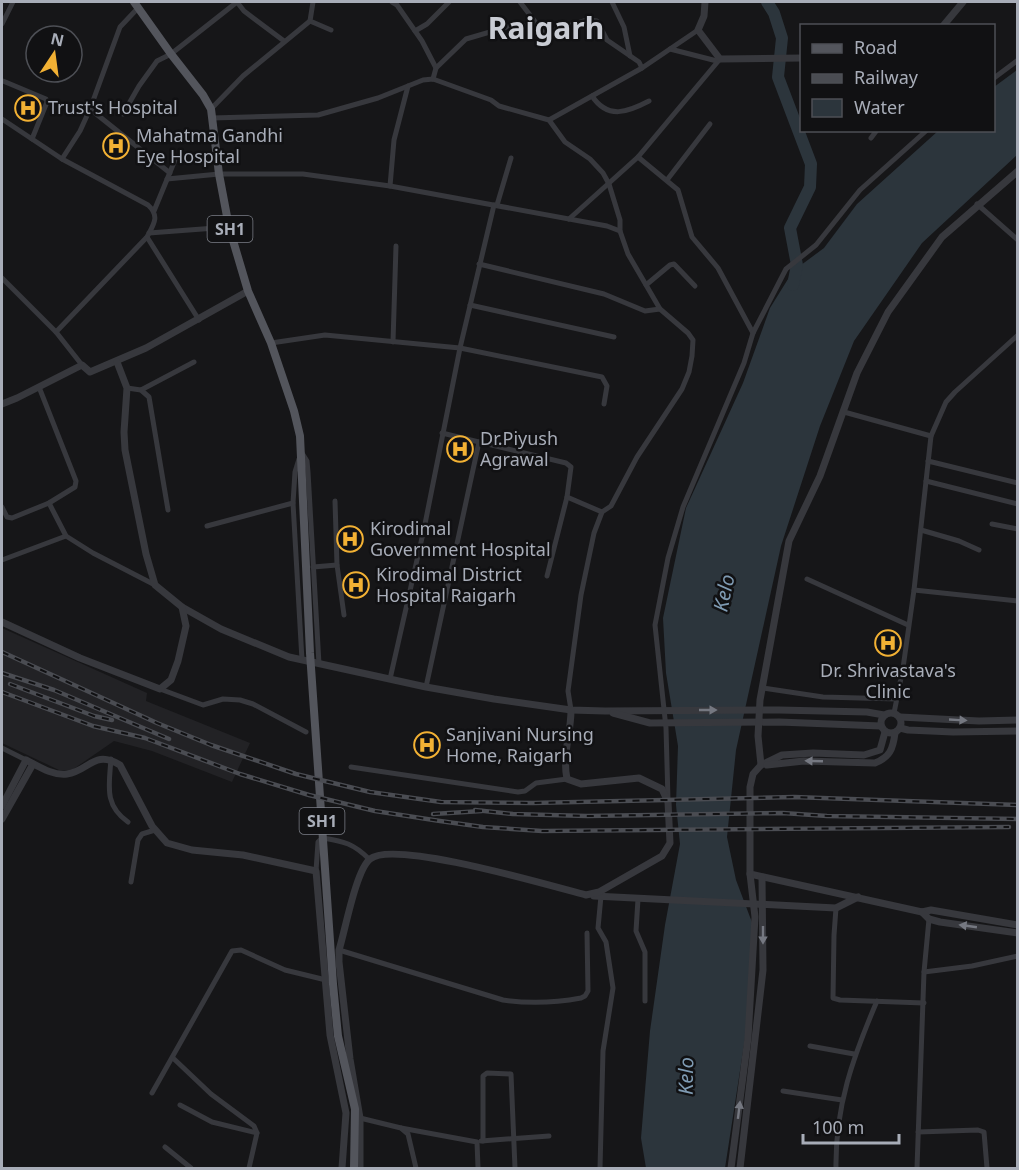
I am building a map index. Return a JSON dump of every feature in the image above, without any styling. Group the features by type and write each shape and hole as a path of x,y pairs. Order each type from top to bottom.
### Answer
{"main road":[{"name":"SH1","path":"136,5 203,95 212,113 219,174 229,228 248,291 271,343 294,411 302,453 310,653 333,984 338,1036 355,1109 354,1168"}],"street":[{"path":"2,24 13,2"},
{"path":"123,114 157,61 171,54 237,2 244,11 284,41"},
{"path":"212,113 243,76 310,21 313,2"},
{"path":"392,2 398,5 436,68"},
{"path":"415,32 427,24 449,2"},
{"path":"520,2 537,27 547,33 593,20 597,21 607,40 639,62 642,68"},
{"path":"612,2 624,27 630,56"},
{"path":"549,120 642,68 698,30 704,16 705,2"},
{"path":"946,24 963,2"},
{"path":"62,159 90,110 120,27 136,5"},
{"path":"310,21 331,30"},
{"path":"433,79 436,68 473,35 514,25 537,27"},
{"path":"698,30 719,60"},
{"path":"670,49 719,60 800,58"},
{"path":"569,219 638,157 719,60"},
{"path":"995,76 1017,60"},
{"path":"212,113 318,115 433,79 466,90 500,106 549,120 565,142 596,166 609,184 628,254 660,309 693,340 689,372 682,388 637,458 611,506 602,512 594,533 581,595 568,692 571,724 564,762 567,779"},
{"path":"3,81 46,99 47,102 32,140"},
{"path":"390,186 394,140 408,86"},
{"path":"592,96 601,107 618,112 631,110 649,101"},
{"path":"90,110 170,173"},
{"path":"2,119 62,159 148,205 154,211 156,219 148,235 56,332"},
{"path":"667,180 710,124"},
{"path":"871,138 876,132"},
{"path":"586,895 599,892 662,856 669,843 666,728 655,625 668,558 683,507 744,363 753,333 786,269 816,245 860,190 925,132"},
{"path":"638,157 678,190 692,237 718,268 753,333"},
{"path":"390,679 479,264 511,159"},
{"path":"154,211 175,160"},
{"path":"761,765 758,736 760,700 789,541 820,476 857,374 888,312 942,237 1017,171"},
{"path":"167,179 219,174 303,174 390,186 496,205 607,226 620,231"},
{"path":"977,204 1017,240"},
{"path":"148,235 229,228"},
{"path":"148,235 199,320"},
{"path":"393,342 396,246"},
{"path":"479,264 604,294 645,311 660,309"},
{"path":"646,285 674,264 694,286"},
{"path":"2,278 56,332 90,372 146,348 248,291"},
{"path":"470,305 614,337"},
{"path":"271,343 325,335 460,348 602,377 607,386 604,404"},
{"path":"761,765 804,761 875,763 885,759 891,753 897,730 897,699 914,590 931,436 946,402 1017,335"},
{"path":"117,362 127,388 125,450 155,585"},
{"path":"141,390 194,362"},
{"path":"2,404 82,365"},
{"path":"2,507 7,517 12,518 49,503 73,489 76,481 39,387"},
{"path":"127,388 141,390 149,397 168,510"},
{"path":"844,412 931,436"},
{"path":"442,433 571,467 567,497 547,576"},
{"path":"426,687 479,442"},
{"path":"302,453 295,472 293,503 302,660"},
{"path":"302,453 307,461 308,472 319,664"},
{"path":"928,461 1017,483"},
{"path":"926,481 1017,504"},
{"path":"567,497 602,512"},
{"path":"335,501 337,565 344,615"},
{"path":"49,503 66,536 93,553 155,585 182,606 221,629 289,657 319,664 426,687 571,710 779,710 867,712 979,721 1017,720"},
{"path":"207,526 293,503"},
{"path":"992,524 1017,529"},
{"path":"921,530 979,550"},
{"path":"2,560 66,536"},
{"path":"313,567 337,565"},
{"path":"807,579 908,625"},
{"path":"914,590 1017,601"},
{"path":"160,689 171,680 178,661 186,626 182,606"},
{"path":"2,622 80,658 203,705 223,699 240,700 253,704 306,732"},
{"path":"762,688 823,697 897,699"},
{"path":"605,711 650,723 779,722 921,731 1017,731"},
{"path":"732,1168 748,1038 755,918 750,874 750,787 753,774 761,765 792,753 874,754 880,750 883,729 881,721 884,715"},
{"path":"2,748 51,772 68,774 98,759 111,759 120,765 161,838 176,846 192,850 243,855 316,871"},
{"path":"111,759 110,798 119,816 128,822"},
{"path":"2,806 30,762"},
{"path":"2,819 30,762"},
{"path":"351,767 518,792 525,791 536,783 567,779 582,784 639,778 662,789 668,802"},
{"path":"131,882 139,836 155,830"},
{"path":"342,1168 346,1113 330,1035 316,871 318,842 322,838 340,841 357,847 369,859"},
{"path":"360,1168 360,1118 340,984 339,950 360,873 369,859 381,853 453,860 586,895 832,908 858,897"},
{"path":"750,874 922,912 931,909 1017,925"},
{"path":"740,1168 763,970 762,877"},
{"path":"600,1168 603,1051 613,988 606,942 598,928 601,896"},
{"path":"638,899 636,931 645,952 645,1001"},
{"path":"832,908 833,998 924,1003"},
{"path":"922,912 929,920 1017,933"},
{"path":"917,1168 924,972 929,920"},
{"path":"339,950 503,1000 527,1003 552,1002 580,998 588,991 587,933"},
{"path":"152,1093 232,951 241,950 285,970 326,980"},
{"path":"924,972 972,966 1017,956"},
{"path":"836,1168 838,1119 842,1100 854,1054 877,1001"},
{"path":"810,1046 854,1054"},
{"path":"173,1058 211,1094 254,1126 257,1132 249,1168"},
{"path":"478,1168 483,1076 487,1073 511,1074 515,1168"},
{"path":"783,1091 842,1100"},
{"path":"180,1105 212,1122 257,1132"},
{"path":"360,1118 402,1128 480,1141 549,1136"},
{"path":"402,1128 411,1140 416,1168"},
{"path":"918,1132 978,1130 984,1132 987,1168"},
{"path":"165,1147 191,1168"}],"shaded area":[{"path":"2,628 147,693 146,701 250,743 232,782 152,751 114,741 72,770 59,770 2,743"}],"water":[{"name":"Kelo","path":"1017,70 1017,155 922,243 854,341 820,426 781,546 736,750 727,837 736,880 753,925 750,1006 725,1168 646,1168 641,1138 650,1031 665,925 680,844 676,805 678,746 666,673 663,618 686,508 743,383 770,308 793,271 824,248 857,204 937,132 995,132 995,86"}],"waterway":[{"path":"767,2 774,13 782,38 778,77 811,164 810,187 790,228 797,265 793,285"}],"railway":[{"path":"2,652 157,723 211,745 296,774 370,792 441,802 533,803 794,797 1018,805"},
{"path":"2,673 54,690 169,739"},
{"path":"10,684 94,716 112,720"},
{"path":"2,692 93,726 145,738 240,774 309,795 375,811 483,827 542,831 1009,827"},
{"path":"475,810 513,814 587,816 783,813 827,816 1018,819"},
{"path":"433,814 482,811"}],"place":[{"name":"Trust's Hospital","path":"28,108"},
{"name":"Mahatma Gandhi Eye Hospital","path":"116,146"},
{"name":"Dr.Piyush Agrawal","path":"460,449"},
{"name":"Kirodimal Government Hospital","path":"350,539"},
{"name":"Kirodimal District Hospital Raigarh","path":"356,585"},
{"name":"Dr. Shrivastava's Clinic","path":"888,643"},
{"name":"Sanjivani Nursing Home, Raigarh","path":"427,745"}],"district":[{"name":"Raigarh","path":"546,29"}]}
